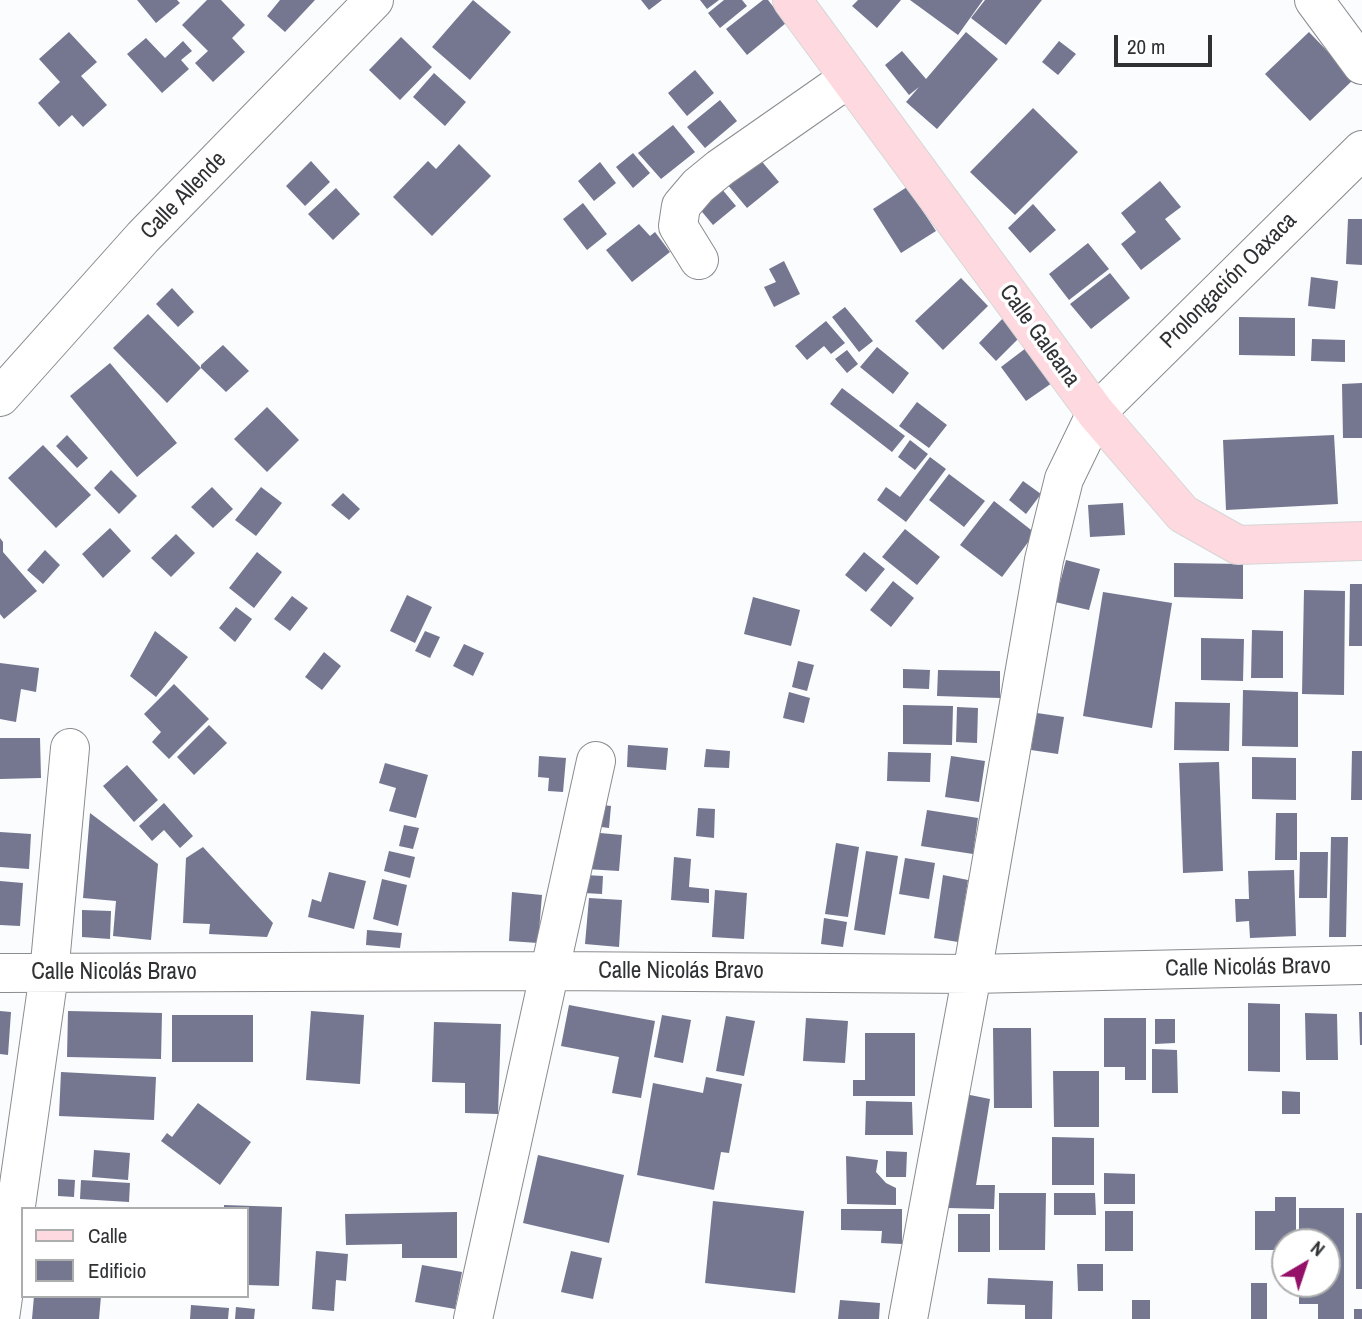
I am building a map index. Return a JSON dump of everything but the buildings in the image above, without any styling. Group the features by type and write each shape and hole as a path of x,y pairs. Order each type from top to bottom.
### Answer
{"main road":[{"name":"Calle Galeana","path":"792,0 1096,413 1183,514 1238,545 1362,541"}],"street":[{"name":"Calle Allende","path":"0,397 144,237 374,0"},
{"path":"1314,0 1362,65"},
{"path":"699,260 678,226 681,206 698,186 720,167 849,78"},
{"name":"Prolongación Oaxaca","path":"908,1319 972,974 1044,559 1064,479 1096,413 1362,150"},
{"path":"0,1318 48,974 70,748"},
{"path":"473,1319 596,761"},
{"name":"Calle Nicolás Bravo","path":"0,973 551,971 972,974 1362,965"}]}
